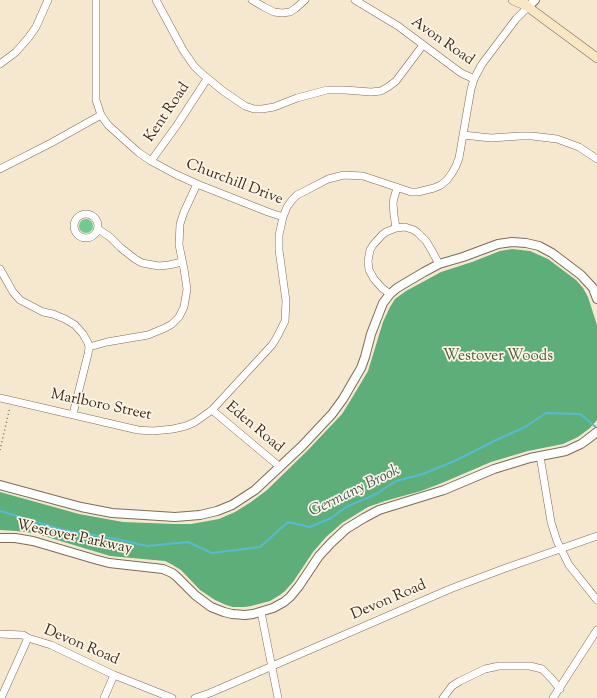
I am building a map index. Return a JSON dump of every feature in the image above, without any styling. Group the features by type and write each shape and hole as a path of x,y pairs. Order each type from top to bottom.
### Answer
{"main road":[{"path":"513,0 525,3 597,58"}],"street":[{"path":"0,64 16,52 29,37 36,27 48,0"},
{"name":"Churchill Drive","path":"96,0 95,92 97,105 101,115 108,125 138,152 174,174 283,217 289,204 297,195 328,179 344,175 363,176 411,192 418,192 441,185 456,166 461,149 474,79 482,64 516,19 525,3"},
{"path":"156,0 188,58 200,72 223,91 245,106 254,109 274,107 296,98 327,90 381,91 396,81 423,45"},
{"path":"252,0 274,12 282,13 290,12 305,0"},
{"name":"Avon Road","path":"355,0 398,26 461,73 474,79"},
{"path":"525,3 535,0"},
{"name":"Kent Road","path":"151,161 207,79"},
{"path":"0,169 101,115"},
{"path":"463,135 491,138 532,136 557,139 579,147 597,159"},
{"path":"89,347 107,342 148,335 172,324 179,317 184,307 186,289 179,245 180,224 197,184"},
{"path":"396,228 394,198 398,188"},
{"name":"Marlboro Street","path":"0,398 138,430 153,431 172,429 186,426 195,422 212,410 258,361 272,345 285,321 286,301 278,242 283,217"},
{"path":"390,294 374,279 369,270 368,261 370,250 386,232 396,228 405,227 418,233 426,241 438,264"},
{"path":"98,229 142,263 159,266 182,262"},
{"path":"0,484 81,507 134,515 183,516 217,511 232,505 255,490 309,439 332,414 343,399 361,368 376,319 383,303 390,294 402,284 438,264 470,255 498,244 512,242 526,243 546,249 585,278 593,288 596,296"},
{"path":"0,269 13,292 20,300 43,312 65,319 75,325 83,334 89,347 73,414"},
{"name":"Eden Road","path":"212,410 280,467"},
{"name":"Westover Parkway","path":"0,538 15,538 33,541 94,560 109,563 163,569 176,576 194,596 206,604 224,612 245,615 260,612 279,605 290,597 319,556 328,546 346,529 364,518 380,510 444,490 512,463 566,451 581,444 596,433"},
{"path":"540,456 551,522 560,549 569,565 597,600"},
{"name":"Devon Road","path":"195,698 210,693 450,589 597,536"},
{"path":"260,612 278,698"},
{"path":"553,698 597,630"},
{"name":"Devon Road","path":"0,634 23,635 51,645 114,675 172,698"},
{"path":"1,698 28,638"},
{"path":"443,698 452,686 460,681 485,669 499,666 530,666 542,669 560,689"},
{"path":"104,698 114,675"}],"path":[{"path":"0,450 11,400"}],"green space":[{"path":"83,219 89,219 93,223 93,229 89,233 83,233 79,229 79,223"},
{"name":"Westover Woods","path":"512,249 530,251 548,259 576,280 588,297 597,325 597,420 590,428 578,437 563,444 528,451 491,462 421,491 368,507 342,523 326,537 313,552 293,582 285,591 270,601 245,607 233,607 215,600 200,590 181,570 165,561 110,556 34,533 0,530 0,492 79,514 123,522 191,524 219,519 235,512 267,490 342,414 368,371 383,322 395,299 406,291 441,272 500,251"}],"waterway":[{"name":"Germany Brook","path":"0,511 64,530 147,546 188,542 212,553 260,547 288,522 310,527 331,518 346,507 376,494 396,481 423,474 459,459 525,427 546,413 580,414 597,428"}]}
